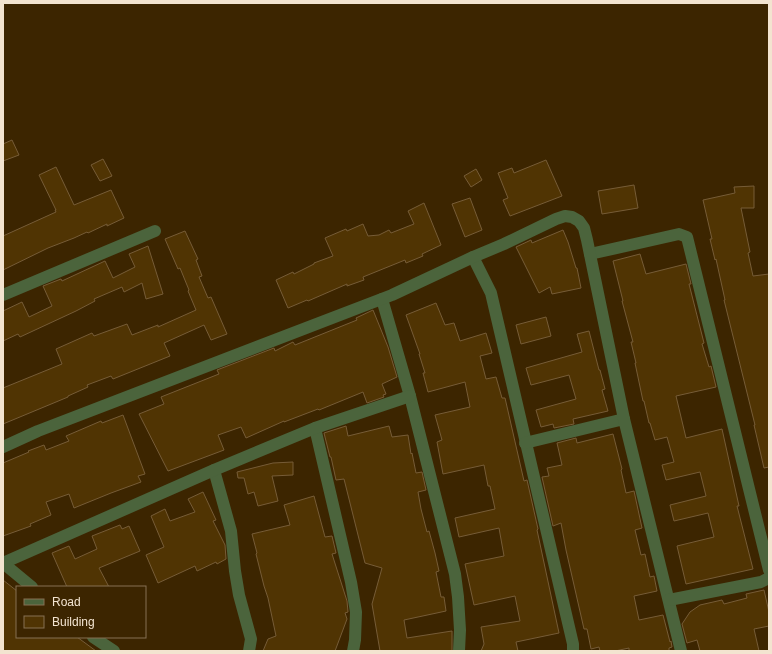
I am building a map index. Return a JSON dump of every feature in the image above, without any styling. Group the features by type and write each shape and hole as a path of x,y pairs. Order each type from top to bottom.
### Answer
{"street":[{"path":"3,447 45,429 382,299 565,216 572,217 579,221 584,228 624,419 681,651"},
{"path":"3,295 155,231"},
{"path":"590,254 678,234 687,237 769,570"},
{"path":"473,257 491,293 573,644 573,651"},
{"path":"382,299 410,396 455,574 460,630 459,651"},
{"path":"31,586 3,563 214,470 315,428 410,396"},
{"path":"525,443 624,419"},
{"path":"315,428 349,575 356,612 353,651"},
{"path":"214,470 231,531 235,572 252,639 249,651"},
{"path":"669,600 760,582 769,578"},
{"path":"94,638 114,651"}],"building":[{"path":"12,140 19,155 3,161 3,144"},
{"path":"103,159 112,176 100,181 91,165"},
{"path":"546,160 562,196 510,216 503,200 508,198 498,173 512,168 514,173"},
{"path":"56,167 74,205 111,190 124,218 48,248 3,270 3,236 56,212 39,175"},
{"path":"476,169 482,180 471,187 464,176"},
{"path":"634,185 638,208 602,214 598,191"},
{"path":"754,186 754,208 741,208 750,252 748,253 753,276 769,274 769,467 764,468 755,425 724,300 716,259 715,260 710,239 712,239 703,200 735,193 734,187"},
{"path":"470,198 482,230 465,237 452,204"},
{"path":"424,203 441,245 422,254 423,256 406,263 405,260 363,277 364,280 347,286 347,284 288,308 276,280 293,272 294,274 314,263 333,256 325,238 363,224 368,236 379,235 389,230 391,233 414,224 408,211"},
{"path":"563,230 577,268 581,288 552,294 550,287 539,293 516,247 531,240 532,243"},
{"path":"185,231 198,259 196,260 202,276 199,277 208,298 211,297 227,334 211,340 204,325 164,343 170,356 113,379 111,376 87,385 88,387 68,397 3,424 3,388 62,364 56,349 92,333 94,336 127,324 132,335 158,325 158,327 196,310 180,268 178,269 165,239"},
{"path":"148,246 163,294 146,299 142,283 124,292 122,287 94,299 95,301 76,311 20,337 18,334 3,341 3,311 22,302 29,317 52,306 43,286 61,279 62,281 105,261 113,278 135,267 129,254"},
{"path":"640,254 646,274 686,264 691,284 689,284 704,343 702,344 709,367 711,366 716,387 676,396 686,438 722,429 739,506 737,506 753,569 686,584 677,546 714,537 708,513 674,521 670,505 706,496 700,472 666,480 662,465 674,462 667,437 655,440 643,401 631,342 633,342 613,261"},
{"path":"436,303 445,325 454,323 460,341 486,333 492,353 480,356 486,379 496,377 502,398 505,398 524,481 527,480 559,633 516,642 518,651 481,651 484,644 481,627 520,621 515,596 474,605 465,564 504,556 499,528 459,537 455,518 495,509 490,486 488,486 484,465 443,474 437,442 442,440 435,415 470,407 465,382 428,392 420,354 406,315"},
{"path":"373,310 388,347 397,377 382,384 386,394 383,395 384,397 367,403 363,392 319,410 318,409 284,421 246,438 241,427 218,435 224,450 168,471 139,414 164,404 161,397 219,374 217,370 274,348 275,351 293,342 295,345 357,320 356,318"},
{"path":"546,317 551,336 521,344 516,325"},
{"path":"589,331 605,389 602,390 608,411 573,419 574,424 554,428 553,424 541,427 536,410 576,399 569,375 531,385 526,368 582,352 577,334"},
{"path":"123,415 145,474 138,476 141,482 74,508 69,494 46,502 51,515 30,524 31,526 3,536 3,463 44,445 46,450 69,441 66,436 101,421 102,423"},
{"path":"346,426 348,436 389,426 392,437 408,435 416,473 422,472 426,490 418,492 427,532 429,531 435,553 439,571 436,572 441,597 444,597 446,611 404,620 407,638 452,631 452,651 380,651 372,604 382,568 365,563 344,479 336,480 324,433"},
{"path":"613,434 622,469 626,493 634,491 642,528 635,530 641,555 645,554 650,577 654,576 657,591 634,596 639,620 663,615 672,647 669,648 669,651 629,651 629,648 615,651 600,651 599,647 591,649 587,629 584,629 561,523 553,526 542,477 549,476 547,468 562,465 557,443 576,438 577,443"},
{"path":"293,462 293,475 272,476 278,501 258,506 254,492 248,494 244,478 238,478 237,472 273,463"},
{"path":"203,492 216,520 213,521 225,545 226,559 197,571 195,566 158,583 146,555 164,547 151,516 165,509 170,521 195,512 188,499"},
{"path":"314,496 325,537 332,536 336,553 332,554 347,601 348,612 345,613 347,619 335,651 263,651 268,639 276,636 252,534 290,525 284,505"},
{"path":"120,525 122,529 129,526 140,551 99,568 108,586 67,586 52,553 69,546 75,559 97,549 92,536"},
{"path":"3,580 16,590 16,638 78,638 96,651 3,651"},
{"path":"764,590 769,612 769,626 754,629 759,651 700,651 697,640 687,643 682,624 690,612 700,605 722,600 724,604 747,598 746,594"}]}
